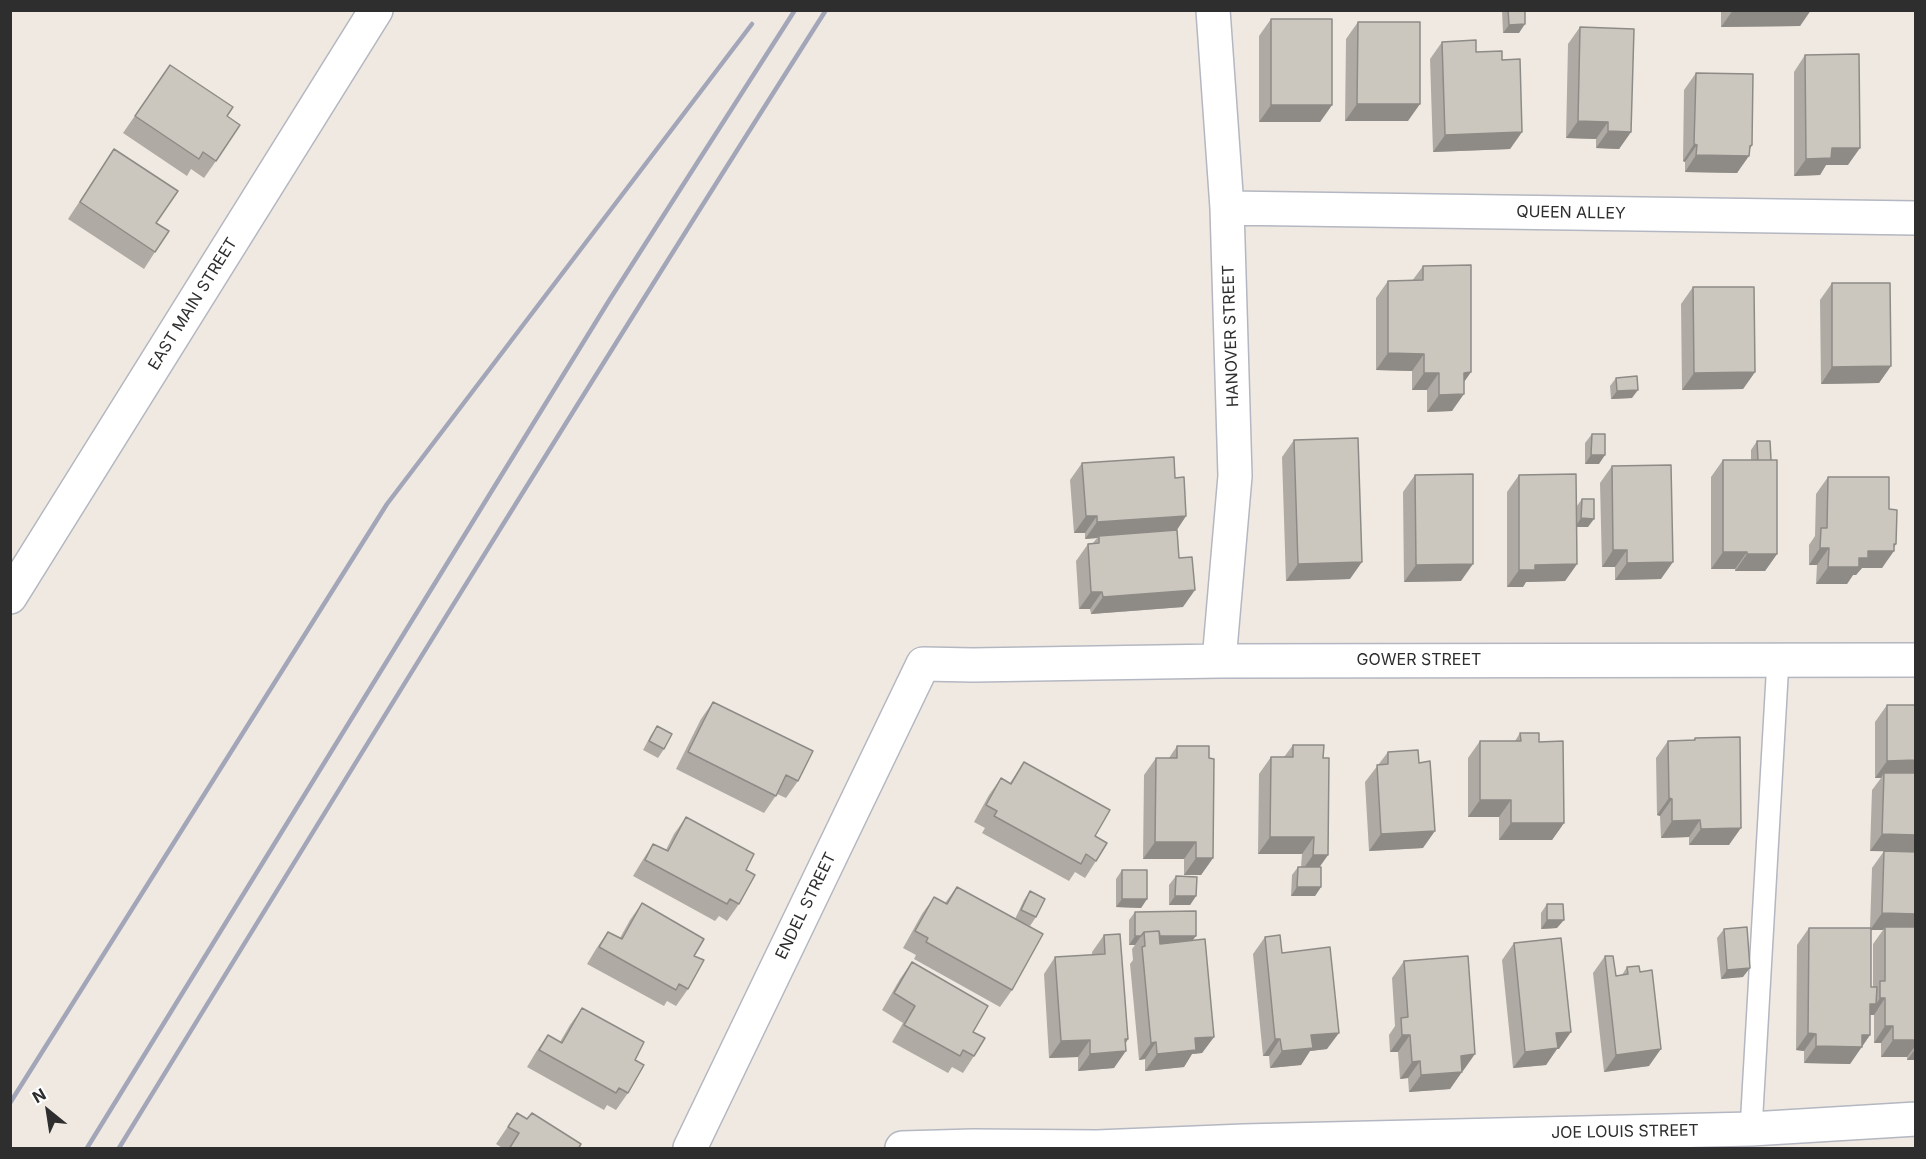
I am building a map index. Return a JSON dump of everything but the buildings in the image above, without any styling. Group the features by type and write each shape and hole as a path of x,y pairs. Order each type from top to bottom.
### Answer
{"street":[{"name":"EAST MAIN STREET","path":"10,597 376,10"},
{"name":"HANOVER STREET","path":"1213,10 1227,208 1235,476 1219,661"},
{"name":"QUEEN ALLEY","path":"1227,208 1916,218"},
{"name":"GOWER STREET","path":"923,664 1219,661 1916,660"},
{"name":"ENDEL STREET","path":"690,1149 923,664"},
{"name":"JOE LOUIS STREET","path":"902,1149 973,1146 1097,1147 1244,1141 1751,1129 1916,1119"}],"lane":[{"path":"1751,1129 1778,660"}],"railway":[{"path":"87,1148 610,299 795,10"},
{"path":"119,1148 558,436 826,10"},
{"path":"10,1103 387,504 752,24"}]}
